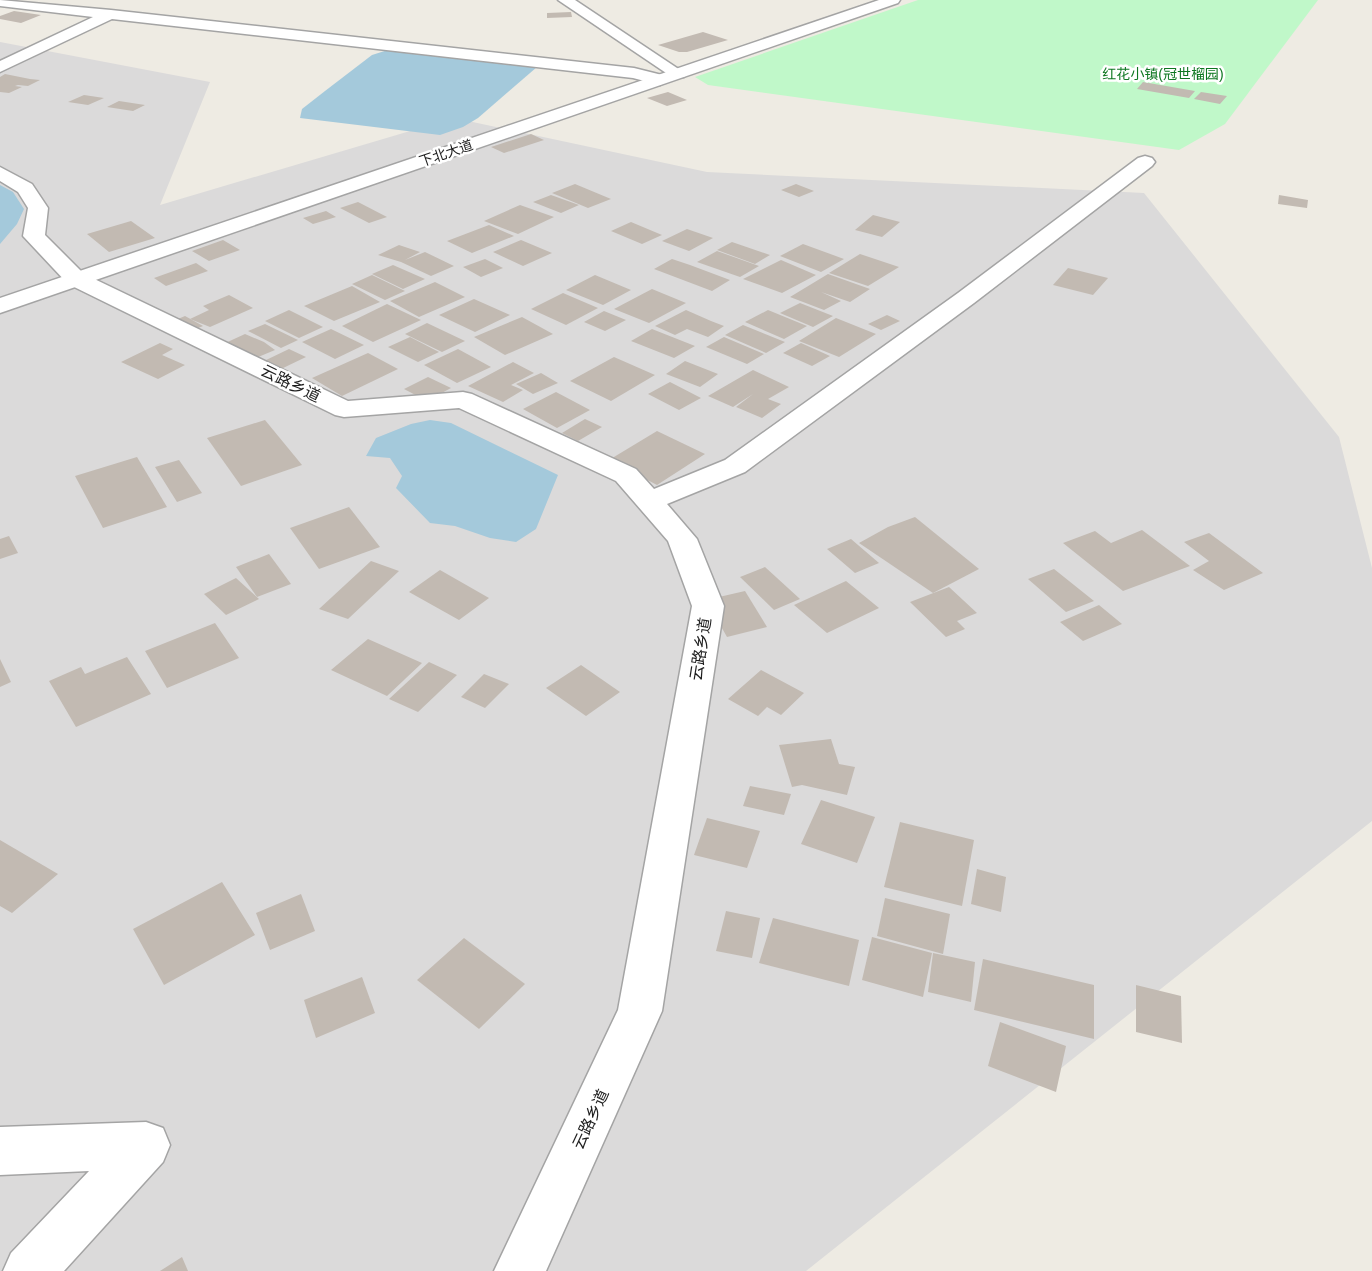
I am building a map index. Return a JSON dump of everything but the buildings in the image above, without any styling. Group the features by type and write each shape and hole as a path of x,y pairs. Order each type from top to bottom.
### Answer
{"street":[{"path":"565,0 678,74"},
{"name":"下北大道","path":"0,306 893,0"},
{"path":"0,2 633,73 660,81"},
{"path":"0,68 111,14"},
{"path":"649,501 735,466 966,298 1145,162"},
{"name":"云路乡道","path":"0,173 25,188 38,208 34,236 76,279 344,409 463,400 626,475 681,539 708,606 640,1011 520,1271"},
{"path":"0,1151 146,1145 29,1271"}],"shaded area":[{"path":"0,42 210,82 160,205 454,118 707,172 1144,193 1339,437 1372,568 1372,821 806,1271 0,1271"}],"green space":[{"name":"红花小镇(冠世榴园)","path":"918,0 1318,0 1225,124 1179,150 708,85 695,77"}],"water":[{"path":"391,49 537,67 478,118 463,127 440,135 300,118 302,109 372,55"},
{"path":"0,185 13,192 24,209 17,224 0,244"},
{"path":"430,420 451,423 558,475 536,529 516,542 490,538 455,526 430,523 396,488 402,476 390,458 366,456 376,438 411,424"}]}
